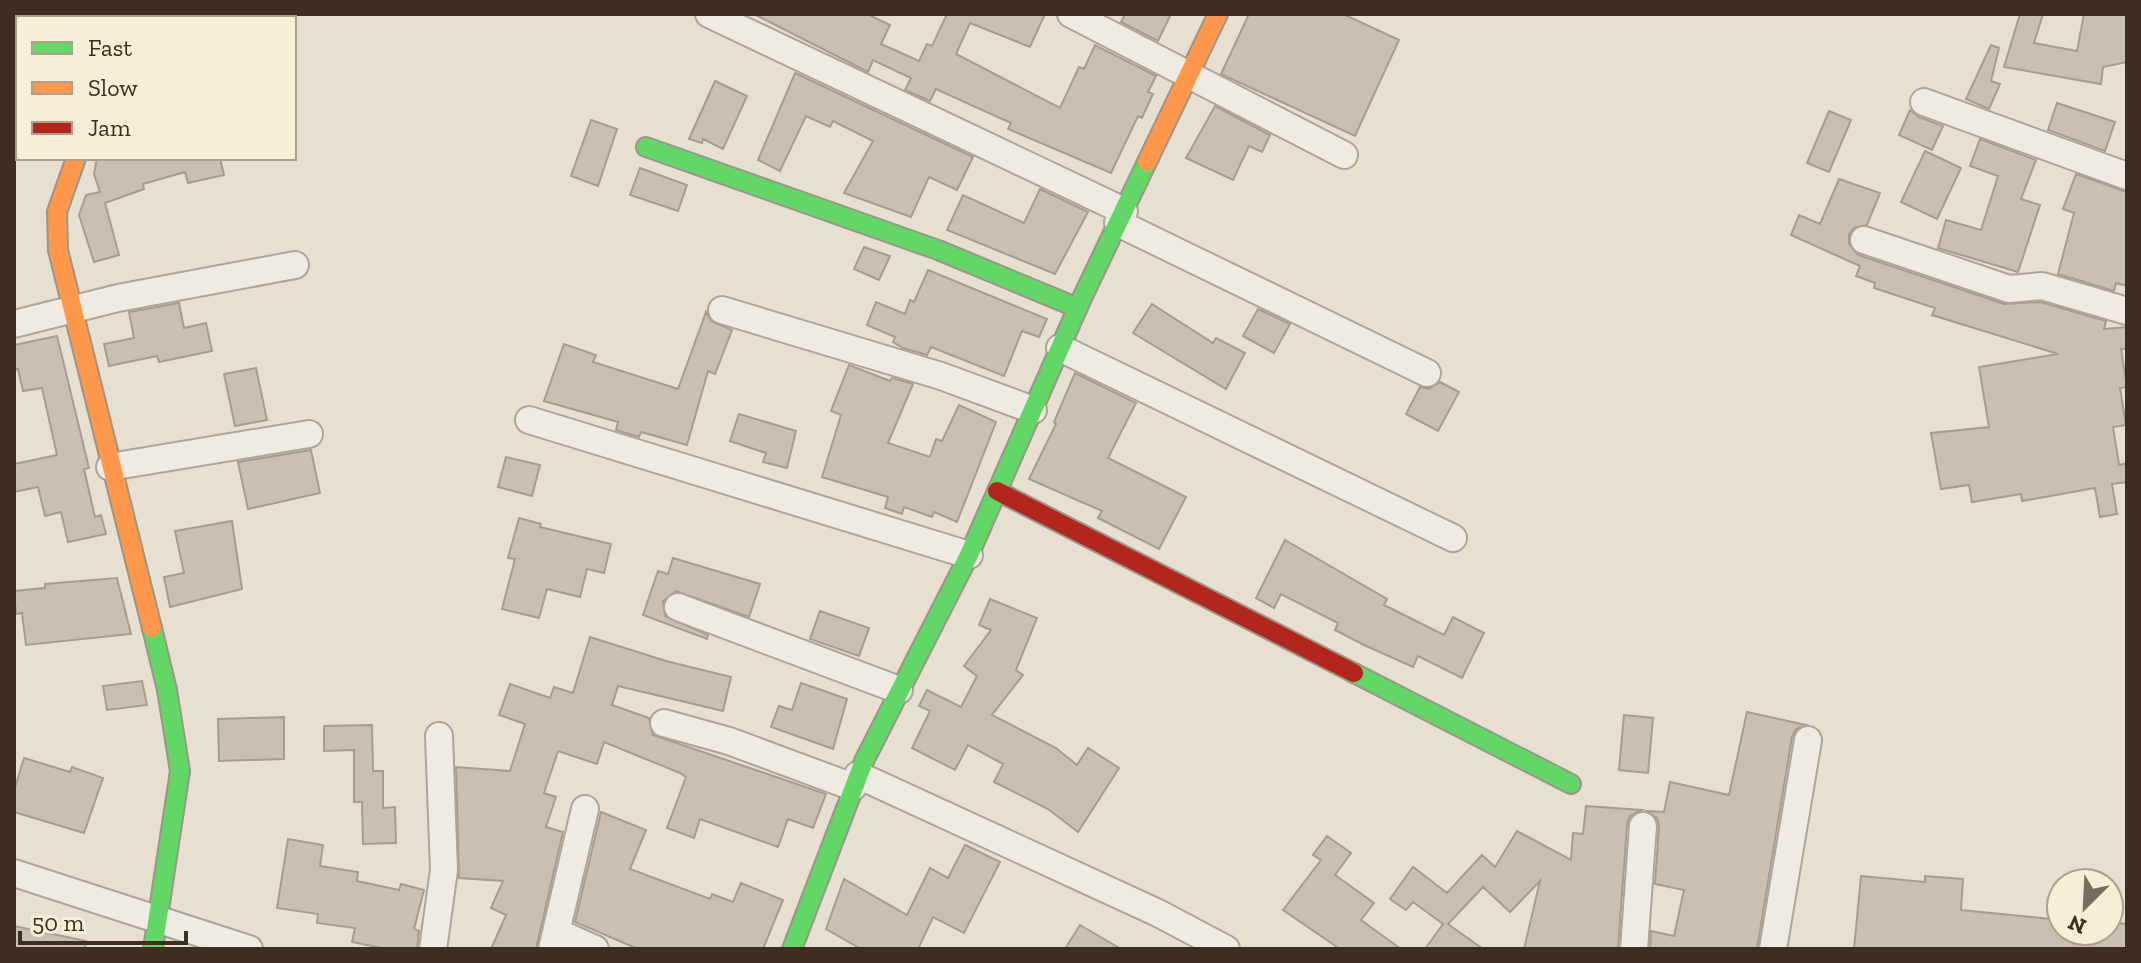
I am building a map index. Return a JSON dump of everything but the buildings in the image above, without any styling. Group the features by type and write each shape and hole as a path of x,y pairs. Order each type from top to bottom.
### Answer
{"street":[{"path":"709,14 1121,217 1427,373"},
{"path":"1071,14 1344,155"},
{"path":"792,949 855,781 969,555 1078,308 1218,14"},
{"path":"1924,102 2127,176"},
{"path":"646,147 938,250 1078,308"},
{"path":"75,160 57,212 56,229 72,310 167,690 179,753 179,787 153,949"},
{"path":"1864,240 2009,289 2042,286 2127,311"},
{"path":"14,324 295,265"},
{"path":"722,310 941,376 1033,410"},
{"path":"1060,348 1453,538"},
{"path":"529,420 969,555"},
{"path":"110,467 309,434"},
{"path":"997,491 1571,784"},
{"path":"678,607 899,690"},
{"path":"664,723 855,781 1158,913 1226,949"},
{"path":"433,949 444,870 439,736"},
{"path":"1773,949 1808,740"},
{"path":"585,809 554,940 595,949"},
{"path":"1634,949 1643,826"},
{"path":"14,873 158,917 249,949"}],"shaded area":[{"path":"14,14 92,14 16,16 14,56"}],"traffic: fast":[{"path":"646,147 938,250 1078,308"},
{"path":"792,949 864,761 969,555 1082,298 1147,162"},
{"path":"152,628 167,690 180,771 153,949"},
{"path":"1354,673 1571,784"}],"traffic: slow":[{"path":"1147,162 1218,14"},
{"path":"75,160 57,212 58,250 152,628"}],"traffic: jam":[{"path":"997,491 1354,673"}]}
